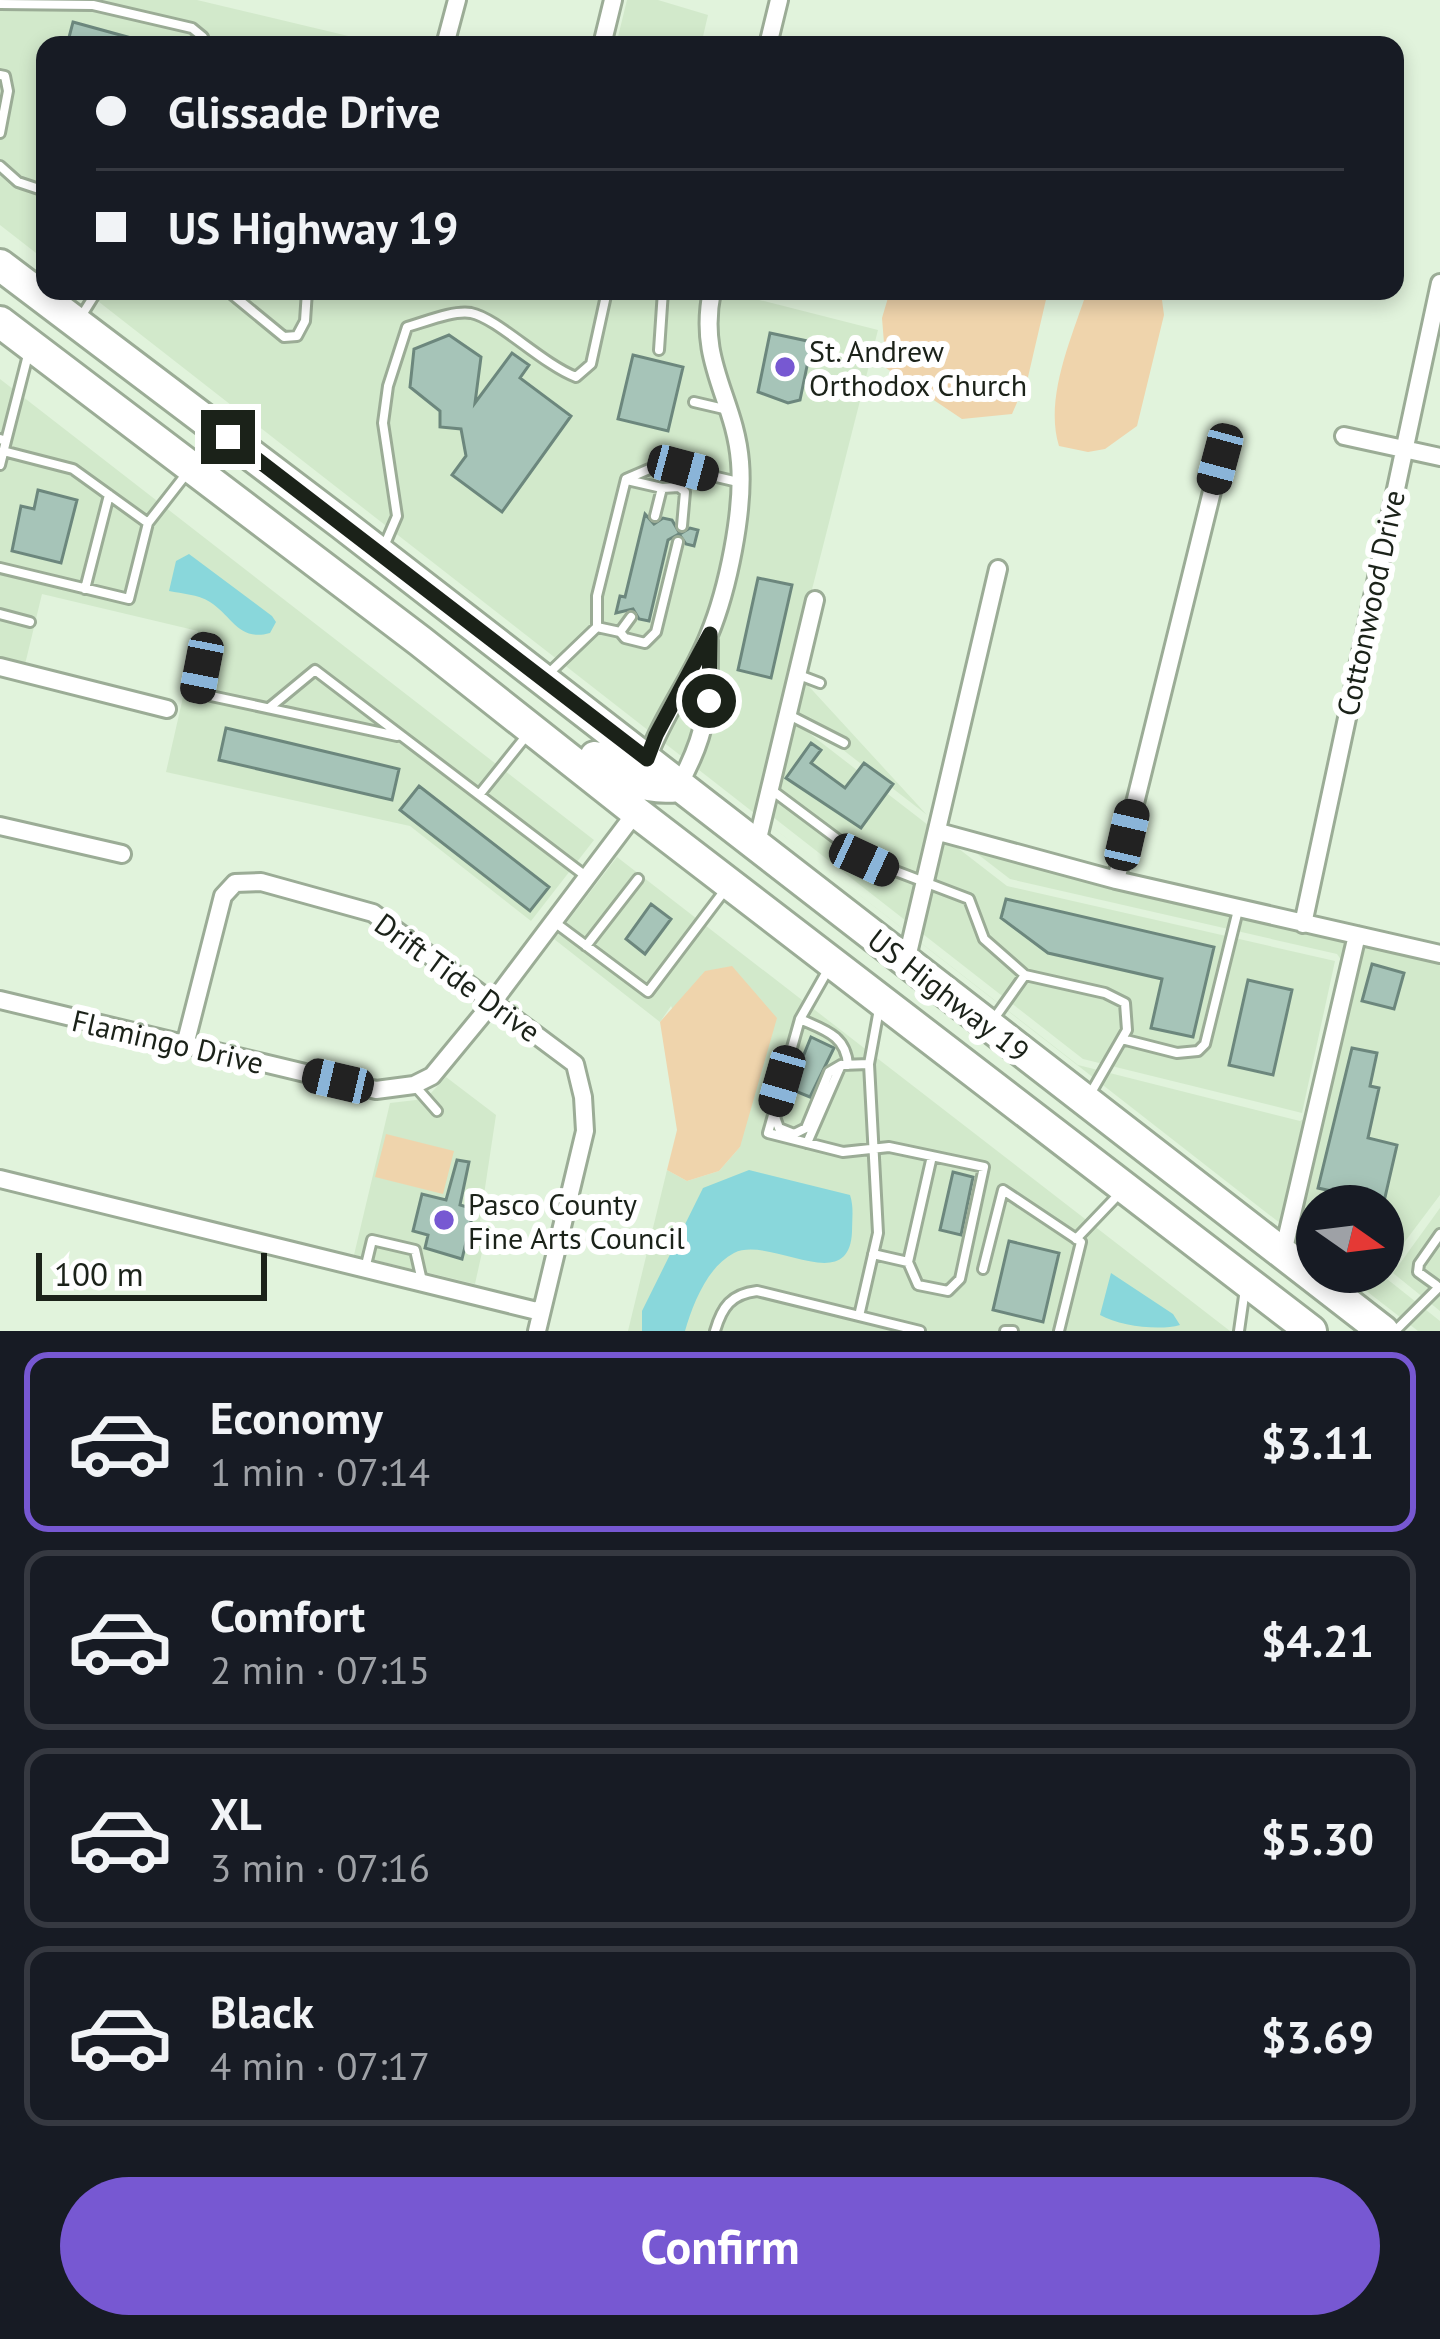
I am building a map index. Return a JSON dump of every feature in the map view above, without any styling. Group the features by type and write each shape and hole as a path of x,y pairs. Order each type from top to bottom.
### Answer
{"highway":[{"name":"US Highway 19","path":"0,265 36,292"},
{"name":"US Highway 19","path":"46,300 1383,1331"},
{"name":"US Highway 19","path":"10,332 421,641 1311,1331"},
{"path":"421,641 509,691 620,776 656,789 678,786"},
{"path":"881,999 901,988 914,991 1073,1111 1143,1145"}],"street":[{"path":"447,36 457,0"},
{"path":"604,36 613,0"},
{"path":"770,36 779,0"},
{"name":"Cottonwood Drive","path":"1303,924 1440,283"},
{"path":"678,786 700,748 709,701 710,634 733,538 740,483 740,458 706,332 711,300"},
{"path":"1344,436 1440,457"},
{"path":"1116,880 1220,459"},
{"path":"906,962 998,569"},
{"path":"756,847 815,600"},
{"path":"647,759 710,634"},
{"path":"0,667 167,709"},
{"path":"414,1085 432,1076 494,1002 636,812"},
{"path":"0,826 122,854"},
{"path":"940,832 1116,880 1440,954"},
{"name":"Drift Tide Drive","path":"185,1045 223,896 235,883 261,882 373,913 575,1064 585,1131 537,1331"},
{"path":"1283,1253 1357,934"},
{"name":"Flamingo Drive","path":"0,1000 376,1090 414,1085"},
{"path":"0,1179 541,1312"}],"lane":[{"path":"0,4 93,5 192,28 201,36"},
{"path":"0,75 8,91 0,133"},
{"path":"0,166 18,182 36,188"},
{"path":"77,323 91,300"},
{"path":"239,300 284,337 297,336 305,321 306,300"},
{"path":"380,554 397,516 382,423 407,327 467,312 482,317 554,369 576,377 592,364 605,300"},
{"path":"659,350 662,300"},
{"path":"0,465 10,332"},
{"path":"694,402 726,410"},
{"path":"3,444 74,470 148,523"},
{"path":"626,479 661,464 740,483"},
{"path":"0,568 129,599 148,523 190,469"},
{"path":"626,479 685,492 682,526"},
{"path":"543,679 597,627 597,596 626,479"},
{"path":"655,516 662,488"},
{"path":"85,589 109,495"},
{"path":"597,627 645,643 656,632 678,542"},
{"path":"0,614 30,622"},
{"path":"620,632 631,617"},
{"path":"207,642 197,693 403,737"},
{"path":"269,708 315,670 588,878"},
{"path":"797,674 820,683"},
{"path":"788,714 844,743"},
{"path":"479,795 531,730"},
{"path":"770,789 864,860 969,899 984,939 1025,974 1120,998 1127,1014 1122,1039 1086,1101"},
{"path":"586,946 638,879"},
{"path":"554,922 648,992 730,884"},
{"path":"1122,1039 1177,1053 1198,1051 1239,909"},
{"path":"833,962 800,1019 768,1133 843,1152 889,1148 932,1156 983,1167 960,1279 948,1291 918,1285 908,1262 932,1156"},
{"path":"988,1025 1025,974"},
{"path":"859,1316 878,1233 869,1064 881,999"},
{"path":"800,1019 837,1036 847,1050 807,1143"},
{"path":"774,1112 779,1128 794,1134 806,1128 829,1072 844,1065 869,1064"},
{"path":"414,1085 437,1111"},
{"path":"1076,1239 1125,1188"},
{"path":"983,1269 1003,1190 1081,1242 1059,1331"},
{"path":"1395,1331 1438,1287 1418,1272 1440,1234"},
{"path":"365,1269 372,1240 415,1250 422,1283"},
{"path":"873,1254 908,1262"},
{"path":"1239,1331 1246,1282"},
{"path":"715,1331 719,1316 734,1297 757,1291 920,1331"}],"shaded area":[{"path":"0,0 197,0 348,36 36,36 36,253 0,225"},
{"path":"627,0 658,0 708,15 703,36 618,36"},
{"path":"97,300 760,300 878,330 792,668 927,815 802,718 787,722 767,823"},
{"path":"887,300 1046,300 1028,377 1012,414 962,419 886,368 882,318"},
{"path":"1084,300 1162,300 1164,315 1137,426 1105,449 1088,452 1059,446 1055,408 1062,368"},
{"path":"0,379 594,840 531,921 410,826 166,772 198,631 42,594 21,681 0,676"},
{"path":"796,723 1007,886 1335,961 1302,1113 1083,1059 773,817"},
{"path":"945,829 1236,897 1440,952 1440,1195 1404,1243 1404,1185 1296,1185 1296,1236 776,830 1078,1065 1300,1121 1311,1115 1344,964 1337,954 1010,879"},
{"path":"617,857 1230,1331 628,1331 667,1170 687,1181 719,1171 740,1147 671,1006 660,1022 554,939"},
{"path":"732,966 777,1018 740,1147 719,1171 687,1181 667,1170 677,1130 660,1022 705,971"},
{"path":"446,1077 496,1115 480,1221 488,1225 475,1284 354,1255 390,1103 416,1100"},
{"path":"386,1134 454,1151 443,1194 375,1177"},
{"path":"1440,1208 1440,1311 1404,1282 1404,1258"},
{"path":"1404,1292 1440,1321 1440,1331 1418,1331 1369,1293"}],"water":[{"path":"189,554 272,616 276,622 270,633 243,631 205,599 169,591 176,561"},
{"path":"749,1170 850,1195 848,1251 837,1261 823,1263 767,1251 734,1253 709,1277 685,1331 642,1331 642,1311 703,1188"},
{"path":"1111,1273 1173,1314 1180,1325 1140,1326 1100,1315"}],"building":[{"path":"73,22 124,36 69,36"},
{"name":"St. Andrew Orthodox Church","path":"770,333 812,342 800,400 788,403 758,392"},
{"path":"449,335 481,357 475,403 512,353 529,365 520,378 571,416 502,512 452,475 466,456 461,429 440,427 440,411 410,387 414,349"},
{"path":"633,355 683,367 668,431 618,419"},
{"path":"38,490 77,500 61,563 12,551 21,506 34,509"},
{"path":"645,514 654,524 663,518 672,520 680,534 690,528 698,530 694,546 679,534 668,540 649,621 639,619 633,609 616,613 620,596 625,597"},
{"path":"758,578 792,585 771,678 738,670"},
{"path":"226,728 399,769 392,800 219,760"},
{"path":"811,743 821,750 811,763 845,788 864,763 893,784 861,828 786,778"},
{"path":"419,786 549,887 530,911 400,810"},
{"path":"1006,899 1214,947 1193,1037 1151,1028 1162,979 1048,953 1001,918"},
{"path":"651,904 671,919 645,954 626,939"},
{"path":"1372,964 1404,973 1394,1009 1362,1001"},
{"path":"1248,980 1292,990 1273,1075 1229,1065"},
{"path":"811,1037 834,1048 810,1097 790,1089"},
{"path":"1352,1048 1377,1053 1370,1086 1379,1088 1368,1138 1397,1145 1388,1185 1319,1185"},
{"name":"Pasco County Fine Arts Council","path":"457,1160 469,1162 460,1205 474,1209 462,1259 425,1248 428,1235 413,1231 422,1194 446,1200"},
{"path":"953,1172 973,1177 961,1235 940,1230"},
{"path":"1009,1241 1059,1253 1043,1322 993,1310"}],"place":[{"name":"St. Andrew Orthodox Church","path":"785,367"},
{"name":"Pasco County Fine Arts Council","path":"444,1220"}],"route":[{"path":"228,437 647,759 710,634 709,701"}]}
